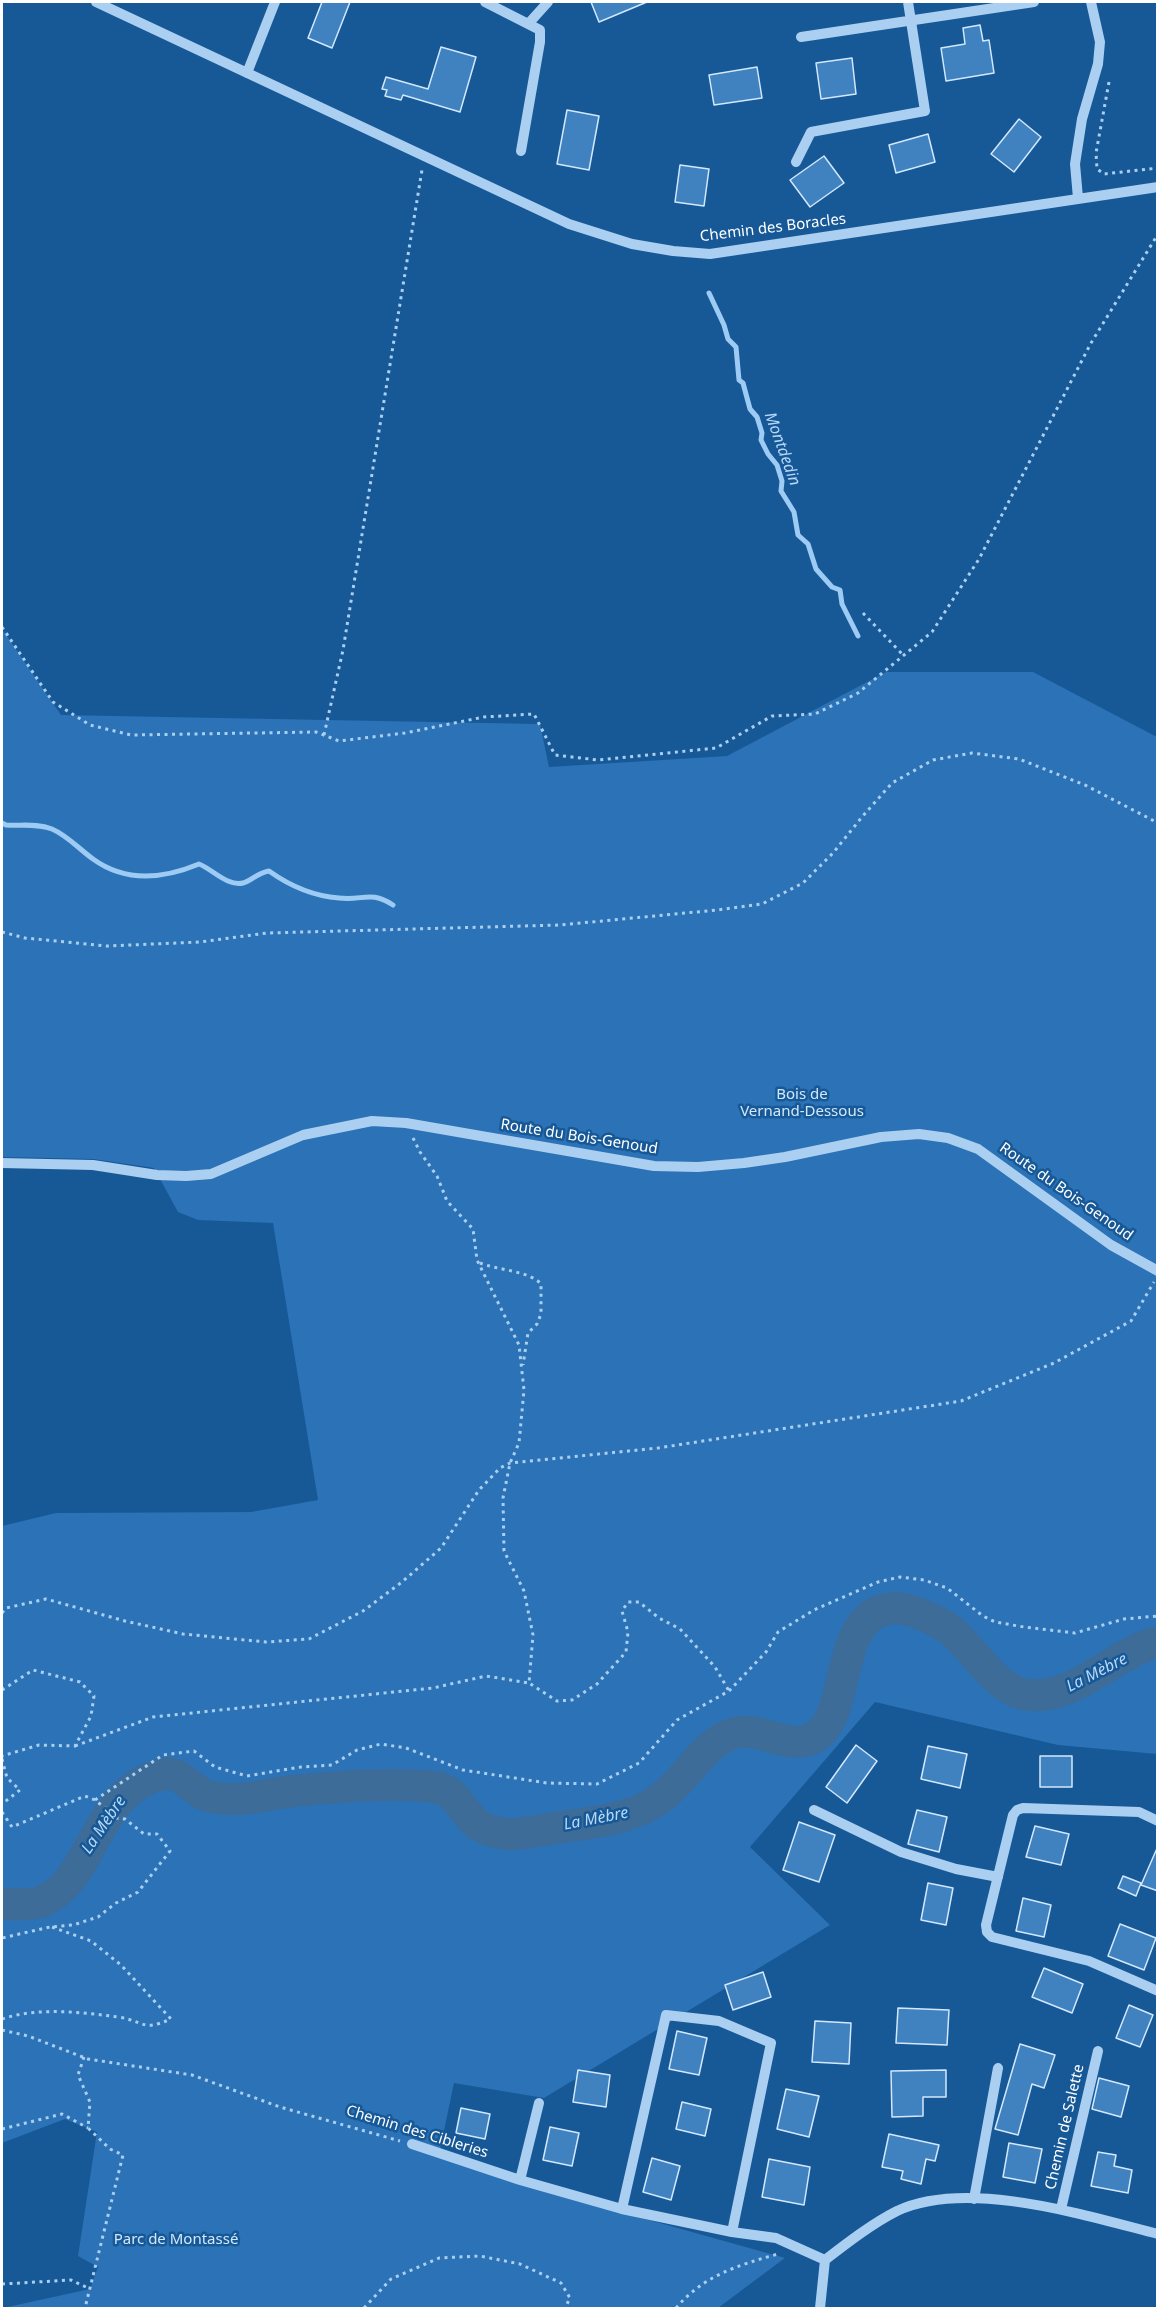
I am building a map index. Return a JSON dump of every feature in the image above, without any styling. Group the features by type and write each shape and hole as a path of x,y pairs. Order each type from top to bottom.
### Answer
{"street":[{"name":"Chemin des Boracles","path":"96,2 569,224 632,244 710,254 1158,187"},
{"path":"247,73 275,2"},
{"path":"485,2 540,30 540,42 521,151"},
{"path":"529,23 548,2"},
{"path":"796,162 811,132 925,111 908,2"},
{"path":"801,37 1034,2"},
{"path":"1078,198 1075,164 1082,119 1098,64 1100,42 1092,2"},
{"name":"Route du Bois-Genoud","path":"2,1163 93,1166 157,1175 211,1174 303,1135 372,1121 406,1123 615,1160 698,1167 785,1157 881,1137 919,1134 948,1138 978,1149 1111,1245 1158,1271"},
{"path":"1158,1821 1139,1812 1023,1808 1017,1810 1012,1815 986,1925 987,1932 992,1937 1089,1961 1158,1991"},
{"path":"814,1810 901,1852 956,1869 998,1877"},
{"path":"622,2209 666,2015 719,2021 771,2043 732,2232"},
{"name":"Chemin de Salette","path":"1062,2209 1098,2051"},
{"path":"974,2199 998,2068"},
{"path":"520,2180 539,2103"},
{"name":"Chemin des Cibleries","path":"412,2145 520,2180 622,2209 732,2232 776,2238 825,2260"},
{"name":"Chemin de Salette","path":"825,2260 897,2211 925,2202 974,2199 1062,2209 1158,2234"},
{"path":"820,2308 825,2260"}],"path":[{"path":"324,735 343,650 424,156"},
{"path":"1091,172 1097,169 1104,174 1158,168"},
{"path":"2,627 53,702 90,725 131,735 316,732 339,741 405,733 484,717 534,714 555,755 598,760 716,748 772,716 815,714 858,693 933,632 979,559 1091,343 1158,234"},
{"path":"863,613 904,656"},
{"path":"2,933 25,938 107,946 200,942 267,933 560,925 762,904 803,883 833,853 892,783 933,760 972,753 1019,759 1085,785 1158,823"},
{"path":"406,1123 420,1152 437,1176 447,1201 473,1229 478,1262 519,1345 524,1390 519,1443 510,1463 503,1498 504,1551 524,1591 533,1635 529,1683"},
{"path":"478,1262 490,1267 528,1275 541,1284 541,1314 537,1324 528,1333 522,1371"},
{"path":"2,1613 6,1608 46,1599 183,1634 266,1642 309,1639 363,1611 402,1582 441,1548 479,1490 500,1468 510,1463 658,1448 961,1401 1054,1363 1131,1321 1158,1276"},
{"path":"95,1800 163,1755 194,1751 215,1767 248,1776 301,1767 332,1766 357,1750 381,1744 406,1748 463,1770 547,1782 597,1784 639,1763 677,1720 729,1691 766,1652 778,1632 844,1596 878,1582 900,1577 924,1580 947,1588 983,1616 995,1622 1024,1628 1075,1633 1124,1619 1158,1616"},
{"path":"2,1804 20,1790 7,1778 2,1757 39,1745 75,1746 153,1717 433,1688 486,1676 529,1683 557,1701 572,1700 597,1684 626,1652 627,1632 622,1611 628,1602 639,1602 660,1618 680,1629 715,1667 729,1691"},
{"path":"2,1690 33,1670 80,1682 94,1696 91,1716 75,1746"},
{"path":"2,1812 12,1827 85,1796 95,1800 117,1818 125,1819 144,1834 157,1834 170,1851 138,1892 116,1903 98,1917 73,1925 50,1927 2,1938"},
{"path":"2,2019 18,2013 66,2013 122,2018 151,2027 171,2019 121,1965 91,1941 50,1927"},
{"name":"Chemin des Cibleries","path":"2,2030 28,2036 84,2057 192,2075 280,2107 412,2145"},
{"path":"84,2057 78,2075 90,2102 88,2128"},
{"path":"2,2129 62,2114 88,2128 110,2149 123,2155 86,2308"},
{"path":"676,2308 689,2293 717,2274 800,2247"},
{"path":"364,2308 391,2279 439,2258 480,2256 520,2264 561,2283 570,2298 565,2308"},
{"path":"2,2284 71,2280 90,2289"}],"green space":[{"name":"Bois de Vernand-Dessous","path":"2,629 61,715 540,724 549,767 727,756 886,672 1033,672 1157,737 1157,1754 1058,1745 875,1702 750,1847 830,1925 544,2098 454,2083 440,2150 499,2178 785,2258 718,2308 3,2308 90,2289 98,2267 78,2256 97,2132 65,2119 2,2143 2,1526 56,1513 251,1512 318,1500 273,1223 198,1220 178,1212 154,1168 93,1159 2,1157"}],"building":[{"path":"322,2 350,2 332,48 308,38"},
{"path":"591,2 647,2 599,22"},
{"path":"980,25 983,41 989,40 994,73 946,81 941,48 965,44 963,28"},
{"path":"441,47 476,57 460,112 403,95 401,100 385,96 387,90 382,89 386,77 428,89"},
{"path":"852,58 856,94 821,99 816,63"},
{"path":"757,67 762,98 714,105 709,75"},
{"path":"567,110 599,116 589,170 557,164"},
{"path":"1019,119 1041,137 1014,172 991,154"},
{"path":"928,134 935,162 896,173 889,145"},
{"path":"824,156 844,183 810,207 790,180"},
{"path":"680,165 709,169 704,206 675,202"},
{"path":"856,1745 877,1761 847,1803 826,1787"},
{"path":"928,1746 967,1754 960,1788 921,1779"},
{"path":"1040,1756 1072,1756 1072,1787 1040,1787"},
{"path":"917,1810 947,1817 939,1852 908,1844"},
{"path":"799,1822 835,1835 819,1882 783,1870"},
{"path":"1035,1826 1069,1834 1061,1865 1026,1857"},
{"path":"1158,1846 1158,1891 1141,1885"},
{"path":"1123,1876 1141,1883 1136,1896 1118,1888"},
{"path":"928,1883 953,1888 946,1925 921,1920"},
{"path":"1023,1898 1051,1905 1044,1937 1016,1931"},
{"path":"1120,1924 1156,1938 1144,1970 1108,1956"},
{"path":"1044,1968 1083,1984 1072,2013 1032,1997"},
{"path":"763,1972 771,1997 733,2010 725,1985"},
{"path":"1129,2005 1153,2015 1140,2047 1116,2038"},
{"path":"898,2008 949,2010 947,2045 896,2043"},
{"path":"815,2021 851,2023 849,2064 812,2062"},
{"path":"677,2031 707,2038 699,2075 669,2069"},
{"path":"1020,2044 1055,2055 1044,2088 1032,2084 1018,2135 995,2129"},
{"path":"578,2070 610,2075 606,2107 573,2102"},
{"path":"946,2070 946,2097 923,2097 923,2116 892,2117 891,2071"},
{"path":"1099,2078 1129,2086 1121,2117 1092,2109"},
{"path":"786,2089 819,2096 809,2137 777,2129"},
{"path":"682,2102 711,2109 705,2136 676,2129"},
{"path":"461,2108 490,2114 485,2139 456,2133"},
{"path":"550,2127 579,2133 572,2166 543,2160"},
{"path":"889,2134 939,2145 935,2161 926,2159 921,2184 901,2179 903,2171 882,2167"},
{"path":"1009,2143 1042,2149 1035,2183 1003,2177"},
{"path":"1098,2152 1116,2155 1114,2166 1132,2170 1128,2193 1091,2186"},
{"path":"652,2158 680,2166 671,2200 643,2192"},
{"path":"769,2159 810,2167 804,2205 762,2197"}],"waterway":[{"name":"Montdedin","path":"709,293 728,339 736,347 739,380 743,383 750,409 757,417 762,433 761,440 777,465 782,481 781,491 794,512 798,535 808,544 816,569 832,587 840,590 842,604 858,636"},
{"path":"2,823 52,829 106,867 132,875 172,873 199,864 237,884 269,871 293,886 311,893 347,899 372,897 393,905"},
{"name":"La Mèbre","path":"2,1904 38,1903 60,1890 73,1875 118,1802 133,1787 167,1773 181,1778 203,1794 224,1799 250,1798 322,1788 398,1785 434,1787 455,1797 468,1815 480,1826 507,1834 613,1819 632,1813 645,1808 663,1796 707,1750 729,1735 750,1732 790,1741 801,1741 811,1739 824,1729 833,1714 856,1634 867,1619 887,1609 909,1610 942,1624 954,1633 998,1680 1018,1693 1029,1695 1064,1690 1126,1655 1158,1642"}],"park label":[{"name":"Parc de Montassé","path":"176,2240"}]}
